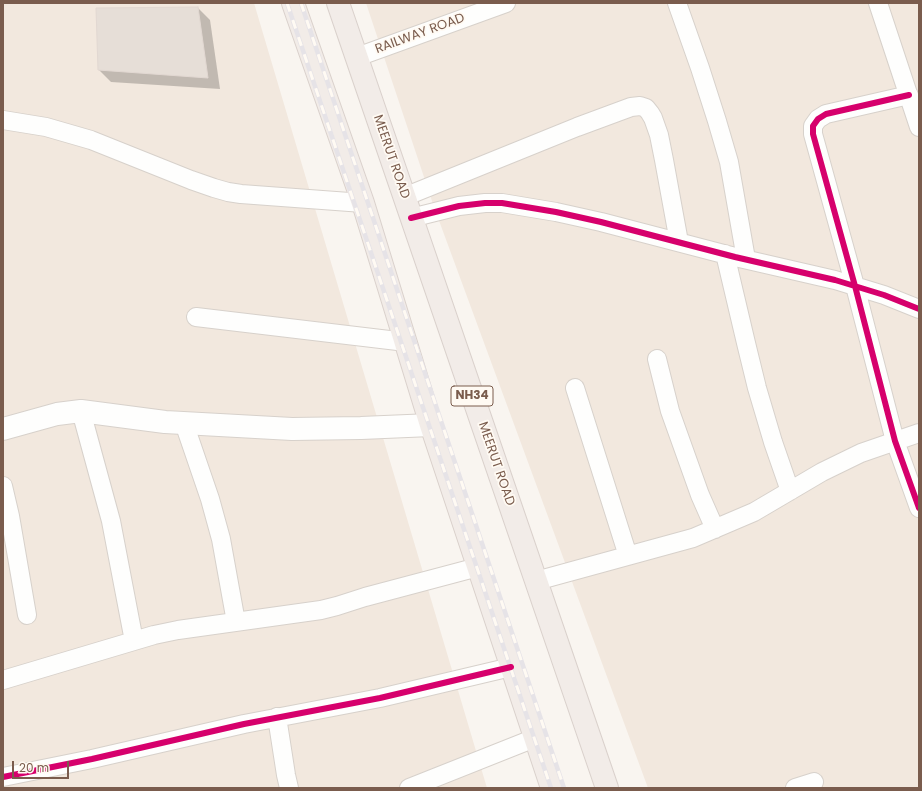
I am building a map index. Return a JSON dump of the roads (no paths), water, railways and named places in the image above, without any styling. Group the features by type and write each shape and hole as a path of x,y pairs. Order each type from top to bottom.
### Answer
{"highway":[{"path":"294,3 363,203 431,425 552,788"},
{"name":"MEERUT ROAD","path":"338,3 607,788"}],"street":[{"name":"RAILWAY ROAD","path":"357,57 506,3"},
{"path":"677,3 700,68 729,162 746,259"},
{"path":"878,3 919,127"},
{"path":"909,94 826,114 818,119 813,126 813,134 856,286 895,441 919,508"},
{"path":"404,197 577,127 631,107 640,106 646,108 650,113 658,135 679,242"},
{"path":"3,120 46,127 70,133 191,180 228,192 363,203"},
{"path":"412,218 459,206 485,203 502,203 556,212 828,278 884,295 919,309"},
{"path":"725,254 757,388 773,442 790,491"},
{"path":"196,317 406,342"},
{"path":"657,359 670,411 700,495 714,529"},
{"path":"576,388 628,556"},
{"path":"3,429 57,414 81,411 165,422 292,429 431,425"},
{"path":"81,411 111,521 134,641"},
{"path":"184,423 210,499 221,539 236,622"},
{"path":"536,580 693,538 754,512 822,472 860,452 919,433"},
{"path":"3,486 10,516 27,615"},
{"path":"3,680 154,635 178,630 321,610 478,566"},
{"path":"3,777 92,759 277,717 380,698 511,667"},
{"path":"277,717 289,788"},
{"path":"409,788 535,738"},
{"path":"795,788 814,782"}],"railway":[{"path":"287,3 551,788"},
{"path":"301,3 564,788"}]}
